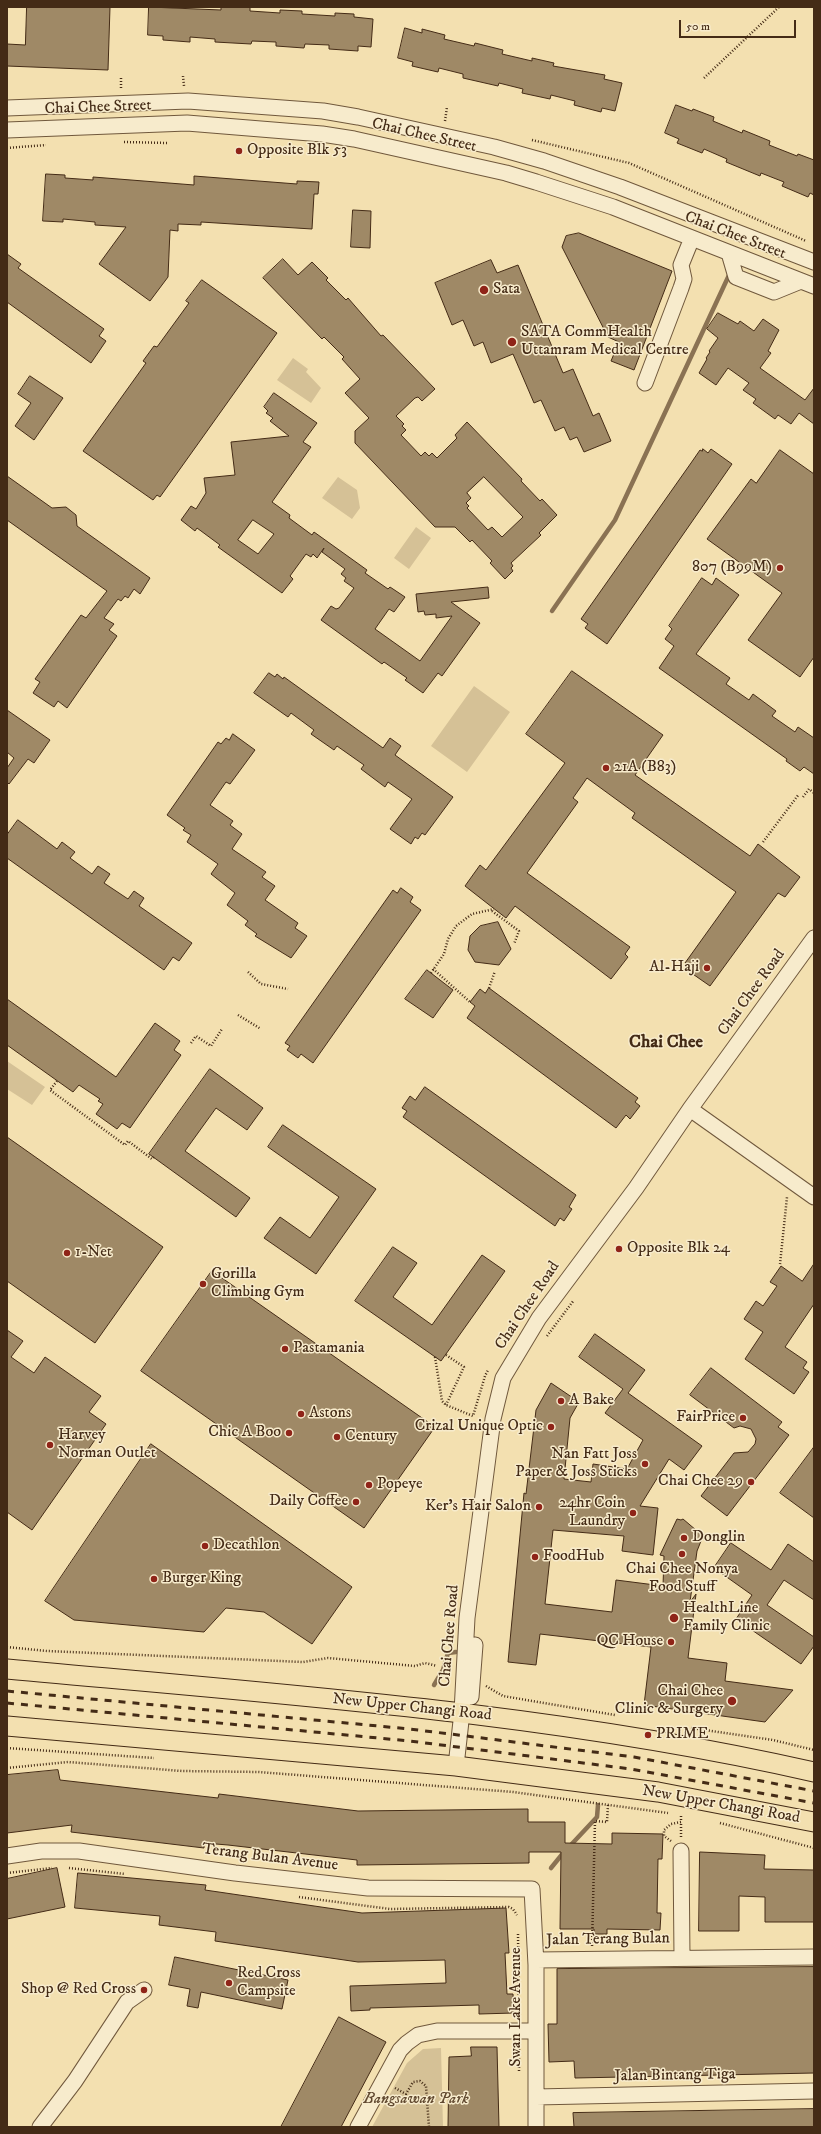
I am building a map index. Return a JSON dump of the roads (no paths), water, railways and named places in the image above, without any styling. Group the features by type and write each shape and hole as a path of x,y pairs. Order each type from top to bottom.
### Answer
{"main road":[{"name":"New Upper Changi Road","path":"7,1669 466,1713 654,1741 814,1772"},
{"name":"New Upper Changi Road","path":"7,1726 460,1767 658,1792 814,1822"}],"street":[{"name":"Chai Chee Street","path":"7,108 188,101 323,111 358,117 544,161 620,187 814,262"},
{"name":"Chai Chee Street","path":"7,130 187,123 328,135 506,173 613,207 807,284"},
{"path":"645,383 684,279 681,265 692,238"},
{"path":"729,253 736,277 774,292 807,284"},
{"name":"Chai Chee Road","path":"693,1111 814,938"},
{"name":"Chai Chee Road","path":"460,1767 466,1713 467,1618 493,1419 503,1378 539,1318 693,1111 814,952"},
{"path":"693,1111 814,1197"},
{"name":"Jalan Terang Bulan","path":"679,1844 682,1957"},
{"name":"Terang Bulan Avenue","path":"7,1856 42,1851 78,1851 236,1873 368,1888 530,1888"},
{"name":"Swan Lake Avenue","path":"530,1888 533,1891 536,1960 536,2127"},
{"name":"Jalan Terang Bulan","path":"536,1960 682,1957 814,1957"},
{"path":"40,2127 75,2081 127,2002 144,1990"},
{"path":"358,2127 400,2050 418,2035 437,2031 535,2031"},
{"name":"Jalan Bintang Tiga","path":"536,2097 814,2091"}],"waterway":[{"path":"552,611 615,520 730,273"},
{"path":"434,1685 443,1670 448,1653 456,1652"},
{"path":"569,1847 597,1817 598,1805"},
{"path":"551,1868 564,1852"}],"railway":[{"path":"7,1691 410,1729 634,1757 814,1791"},
{"path":"7,1703 410,1741 631,1769 814,1803"}],"place":[{"name":"Opposite Blk 53","path":"239,151"},
{"name":"Sata","path":"484,290"},
{"name":"SATA CommHealth Uttamram Medical Centre","path":"512,342"},
{"name":"807 (B99M)","path":"780,568"},
{"name":"21A (B83)","path":"606,768"},
{"name":"Al-Haji","path":"707,968"},
{"name":"Opposite Blk 24","path":"619,1249"},
{"name":"1-Net","path":"67,1253"},
{"name":"Gorilla Climbing Gym","path":"203,1284"},
{"name":"Pastamania","path":"285,1349"},
{"name":"A Bake","path":"561,1401"},
{"name":"Astons","path":"301,1414"},
{"name":"FairPrice","path":"743,1418"},
{"name":"Crizal Unique Optic","path":"551,1427"},
{"name":"Chic A Boo","path":"289,1433"},
{"name":"Century","path":"337,1437"},
{"name":"Harvey Norman Outlet","path":"50,1445"},
{"name":"Nan Fatt Joss Paper & Joss Sticks","path":"645,1464"},
{"name":"Chai Chee 29","path":"751,1482"},
{"name":"Popeye","path":"369,1485"},
{"name":"Daily Coffee","path":"356,1502"},
{"name":"Ker’s Hair Salon","path":"539,1507"},
{"name":"24hr Coin Laundry","path":"633,1513"},
{"name":"Donglin","path":"684,1538"},
{"name":"Decathlon","path":"205,1546"},
{"name":"Chai Chee Nonya Food Stuff","path":"682,1554"},
{"name":"FoodHub","path":"535,1557"},
{"name":"Burger King","path":"154,1579"},
{"name":"HealthLine Family Clinic","path":"674,1618"},
{"name":"QC House","path":"671,1642"},
{"name":"Chai Chee Clinic & Surgery","path":"732,1701"},
{"name":"PRIME","path":"648,1735"},
{"name":"Red Cross Campsite","path":"229,1983"},
{"name":"Shop @ Red Cross","path":"144,1990"}],"district":[{"name":"Chai Chee","path":"666,1043"}],"park label":[{"name":"Bangsawan Park","path":"416,2100"}]}
